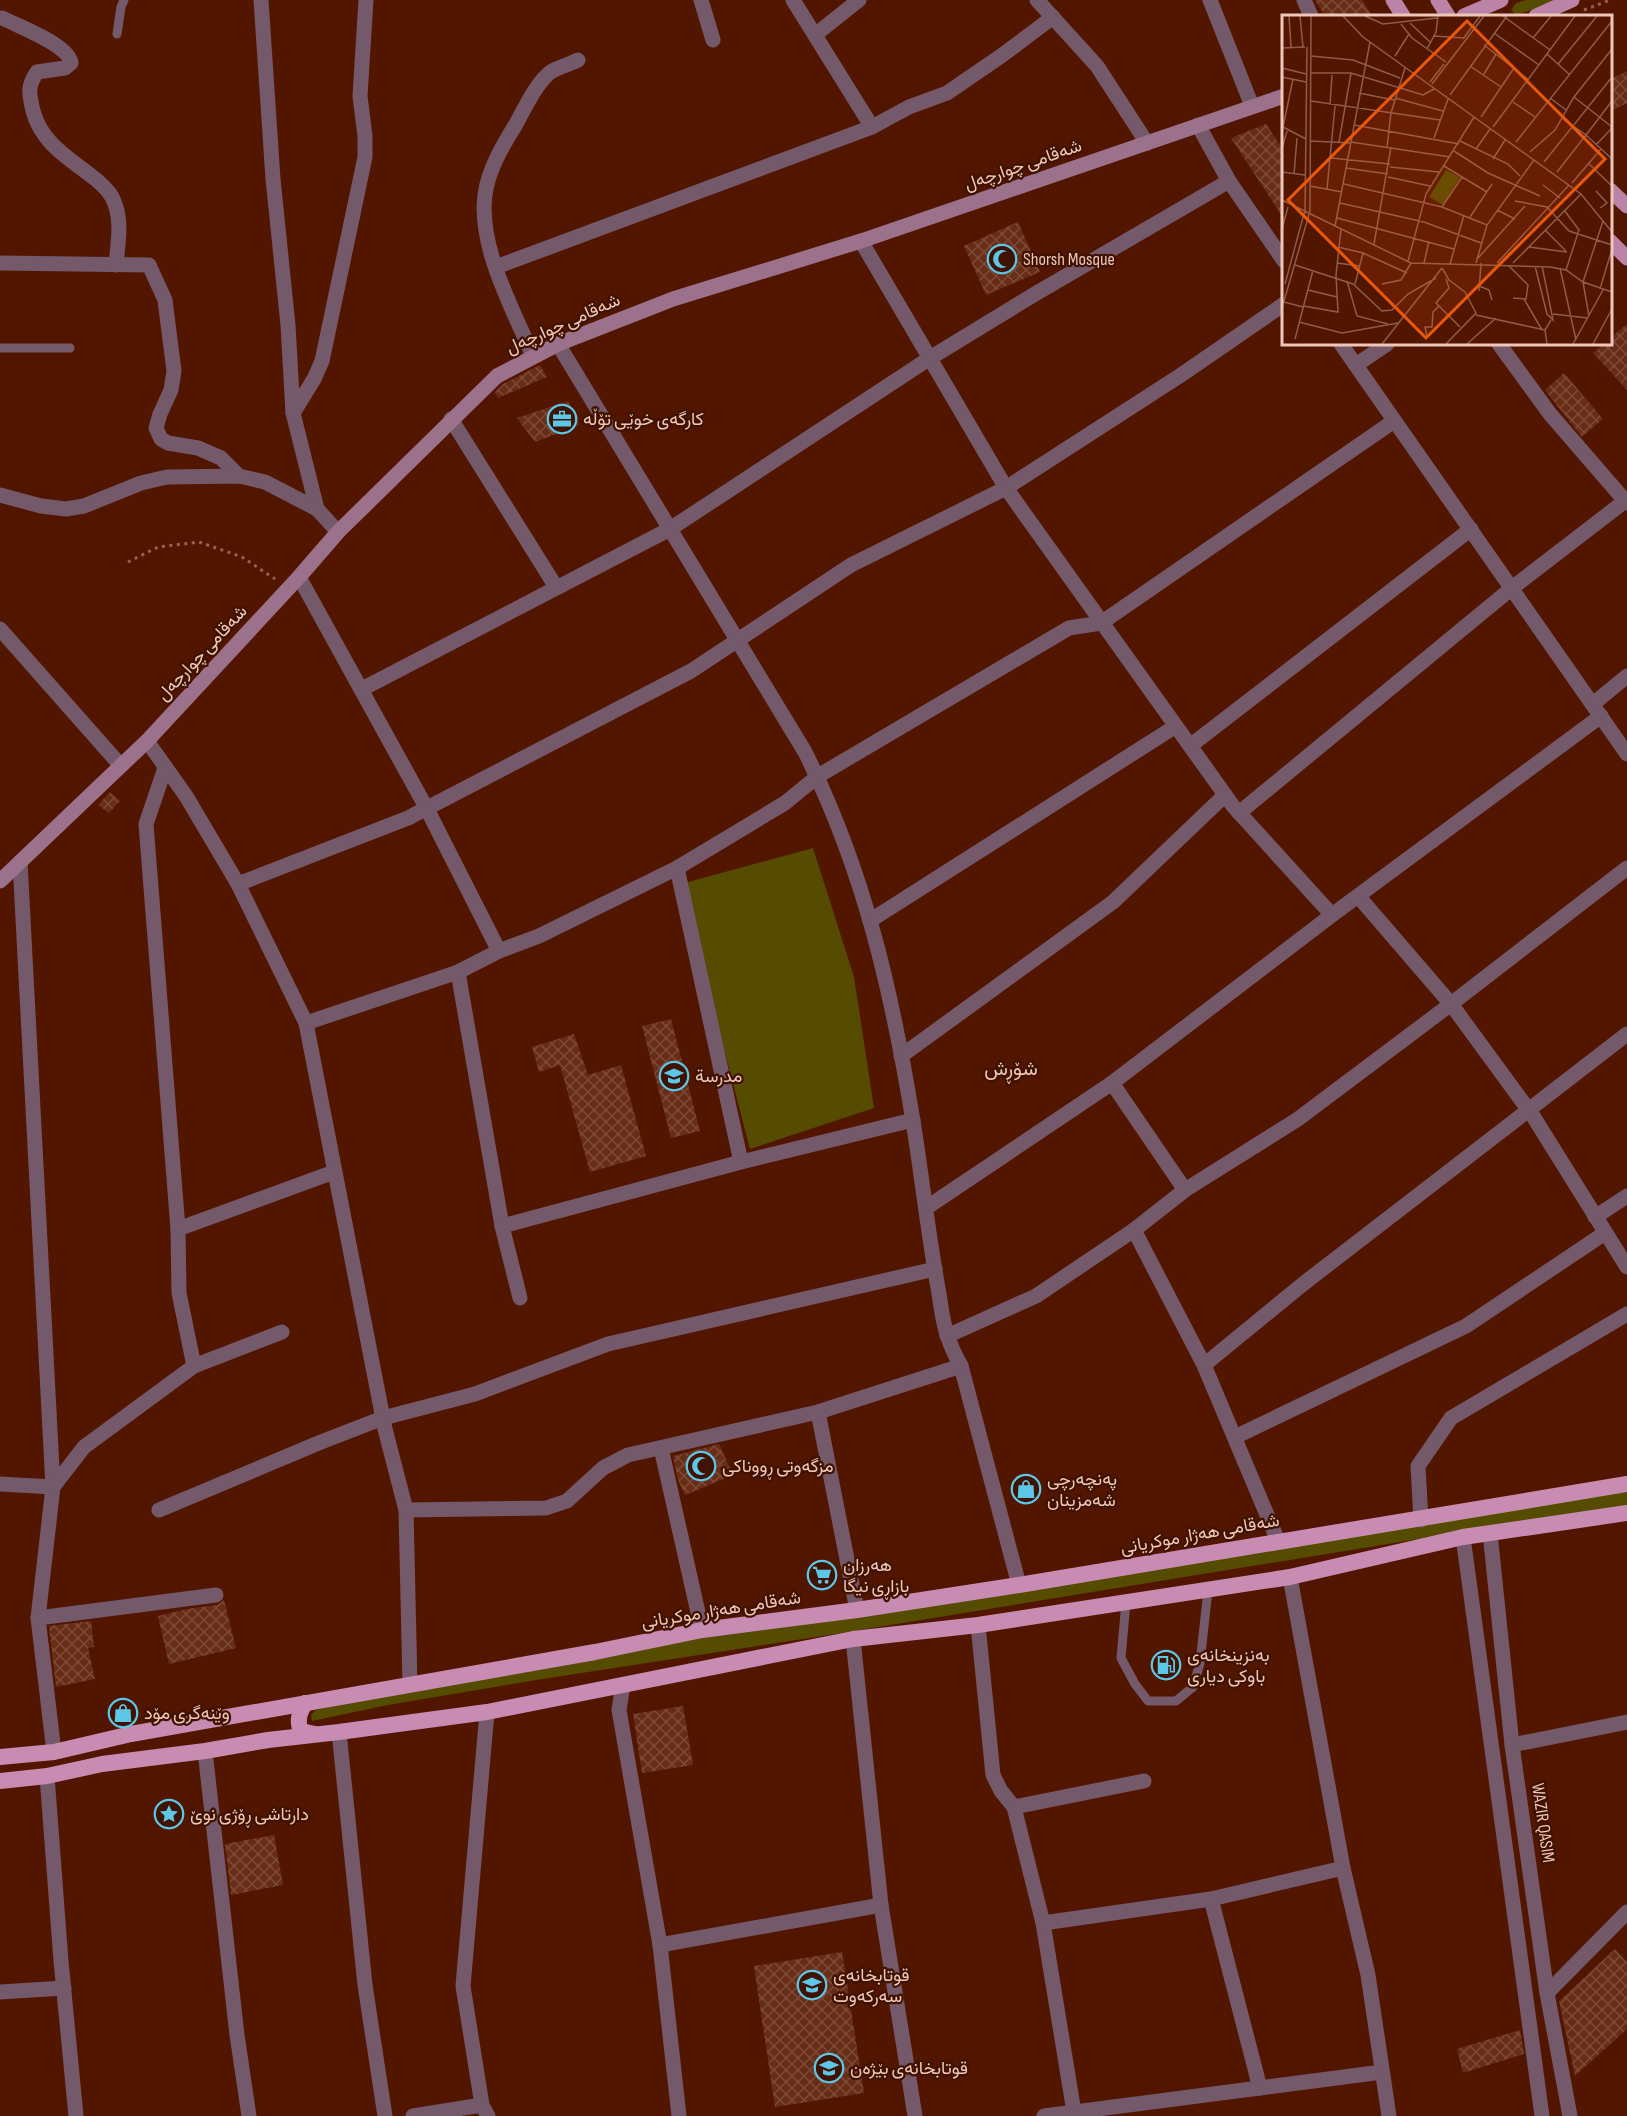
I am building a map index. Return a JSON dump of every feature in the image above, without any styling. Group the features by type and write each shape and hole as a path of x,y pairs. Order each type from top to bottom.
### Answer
{"highway":[{"name":"شەقامی ھەژار موکریانی","path":"0,1756 54,1752 131,1734 596,1652 702,1630 857,1610 1019,1585 1627,1484"},
{"path":"0,1781 47,1776 102,1764 487,1712 853,1640 978,1625 1290,1577 1463,1538 1627,1513"},
{"path":"305,1703 299,1712 299,1726 301,1731 316,1734"},
{"path":"254,1713 262,1731 259,1742"}],"main road":[{"path":"1393,0 1401,15"},
{"path":"1438,0 1448,15"},
{"path":"1491,0 1500,0"},
{"path":"1466,15 1500,0"},
{"path":"1539,15 1575,4"},
{"path":"1559,15 1575,4"},
{"name":"شەقامی چوارچەل","path":"0,881 147,741 338,532 497,376 558,344 673,298 861,241 1282,97"},
{"path":"1612,191 1627,206"},
{"path":"1612,242 1627,258"}],"street":[{"path":"261,0 273,179 288,325 293,413 317,509"},
{"path":"293,413 322,361 366,157 360,96 366,0"},
{"path":"700,0 713,40"},
{"path":"793,0 872,126"},
{"path":"815,35 859,0"},
{"path":"1037,0 1096,66 1147,143"},
{"path":"1210,0 1252,106"},
{"path":"1304,0 1311,15"},
{"path":"496,267 872,126 909,107 947,93 1053,17"},
{"path":"2,18 62,48 70,57 71,63 65,68 37,72 29,84 31,102 37,124 51,145 98,181 111,196 117,212 120,231 116,265"},
{"path":"533,356 501,284 484,225 485,195 491,172 534,93 551,72 578,60"},
{"path":"1198,125 1229,181 1282,258"},
{"path":"362,689 670,529 930,358 1229,181"},
{"path":"861,241 1006,488 1225,795 1332,915"},
{"path":"0,263 149,265 165,300 174,371 171,390 156,428 161,439 168,443 198,448 221,458 239,476"},
{"path":"238,884 408,818 691,671 851,565 1006,488 1181,375 1282,305"},
{"path":"558,344 805,752 818,776 847,850 871,920 891,999 913,1120 934,1269 947,1336 961,1366 1019,1585"},
{"path":"1342,345 1627,754"},
{"path":"1356,365 1386,345"},
{"path":"1239,813 1512,588 1626,502 1550,414 1500,345"},
{"path":"451,419 556,587"},
{"path":"306,1023 458,972 677,868 784,803 818,776 1069,628 1101,623 1394,421"},
{"path":"0,495 41,506 66,509 84,506 141,483 167,477 239,476 265,482 317,509 338,532"},
{"path":"1190,746 1471,529"},
{"path":"294,582 362,689 427,808 499,951"},
{"path":"0,629 121,766"},
{"path":"926,1208 1112,1083 1597,710 1627,676"},
{"path":"871,920 1176,726"},
{"path":"147,741 186,796 238,884 306,1023 383,1418 406,1510 410,1685"},
{"path":"165,768 146,824 178,1229 179,1293 194,1366"},
{"path":"901,1056 1113,902 1225,795"},
{"path":"20,862 54,1487 38,1618 54,1752"},
{"path":"677,868 741,1162"},
{"path":"947,1336 1036,1296 1134,1230 1185,1190 1298,1119 1627,868"},
{"path":"1358,896 1451,1004 1528,1109 1627,1267"},
{"path":"458,972 502,1226 520,1298"},
{"path":"1204,1365 1303,1284 1627,1034"},
{"path":"1112,1083 1185,1190"},
{"path":"502,1226 741,1162 913,1120"},
{"path":"178,1229 334,1172"},
{"path":"1595,1217 1627,1196"},
{"path":"1134,1230 1204,1365 1278,1541"},
{"path":"1236,1437 1466,1326 1605,1233"},
{"path":"159,1510 383,1418 474,1394 608,1344 934,1269"},
{"path":"1421,1520 1418,1466 1451,1419 1627,1314"},
{"path":"54,1487 84,1447 194,1366 282,1332"},
{"path":"406,1510 546,1508 567,1501 603,1468 628,1455 818,1412 961,1366"},
{"path":"818,1412 857,1610"},
{"path":"661,1448 702,1630"},
{"path":"0,1484 54,1487"},
{"name":"WAZIR QASIM","path":"1490,1533 1512,1745 1547,1993 1570,2116"},
{"path":"1463,1538 1542,2116"},
{"path":"1290,1577 1343,1868 1368,1975 1389,2116"},
{"path":"38,1618 216,1594"},
{"path":"978,1625 993,1775 1001,1791 1014,1807 1042,1923 1074,2112"},
{"path":"853,1640 881,1905 915,2116"},
{"path":"623,1685 619,1710 660,1945 679,2116"},
{"path":"413,2116 485,2110 463,1986 487,1712"},
{"path":"1512,1745 1627,1722"},
{"path":"339,1732 365,1985 385,2116"},
{"path":"206,1751 237,2035 249,2116"},
{"path":"47,1776 76,2116"},
{"path":"1014,1807 1144,1781"},
{"path":"1042,1923 1211,1899 1343,1868"},
{"path":"1211,1899 1260,2088"},
{"path":"660,1945 881,1905"},
{"path":"1547,1993 1627,1912"},
{"path":"0,1992 64,1988"},
{"path":"1044,2116 1382,2072"}],"lane":[{"path":"117,34 120,7 124,0"},
{"path":"0,348 70,348"},
{"path":"1126,1602 1121,1658 1135,1684 1148,1701 1176,1701 1192,1687 1200,1663 1208,1590"}],"path":[{"path":"1575,4 1610,0"},
{"path":"128,562 158,547 199,542 242,557 294,582"}],"shaded area":[{"path":"1526,0 1563,0 1516,15 1511,10 1516,3"},
{"path":"813,848 854,977 874,1108 750,1149 681,884"},
{"path":"1627,1489 1627,1505 829,1635 536,1680 388,1705 312,1721 311,1715 316,1710 467,1675"}],"building":[{"path":"1315,0 1362,0 1371,15 1324,15"},
{"path":"1627,71 1627,103 1612,110 1612,78"},
{"path":"1266,124 1282,148 1282,216 1231,138"},
{"name":"Shorsh Mosque","path":"1018,222 1040,272 986,295 964,246"},
{"path":"1627,324 1627,390 1593,353 1603,345 1612,345 1612,337"},
{"path":"540,365 547,377 498,398 495,392 503,384"},
{"path":"1564,373 1603,419 1582,437 1545,390"},
{"path":"568,401 579,425 535,442 517,418"},
{"path":"110,792 120,801 109,813 98,805"},
{"path":"671,1019 700,1131 671,1138 642,1026"},
{"path":"574,1034 588,1075 621,1065 646,1156 590,1172 560,1065 539,1072 532,1047"},
{"name":"مزگەوتی ڕووناکی","path":"719,1444 733,1475 685,1495 678,1480 673,1456"},
{"path":"224,1600 236,1648 169,1664 158,1616 217,1605"},
{"path":"91,1621 94,1647 88,1648 95,1679 56,1687 49,1626"},
{"path":"683,1706 693,1765 642,1773 633,1714"},
{"path":"274,1835 283,1885 231,1895 225,1844"},
{"path":"1615,1949 1627,1962 1627,2029 1575,2076 1559,2001"},
{"path":"842,1952 864,2093 775,2107 754,1966"},
{"path":"1520,2030 1524,2054 1463,2073 1457,2049"}],"place":[{"name":"Shorsh Mosque","path":"1002,259"},
{"name":"کارگەی خوێی تۆڵە","path":"562,419"},
{"name":"مدرسة","path":"674,1076"},
{"name":"مزگەوتی ڕووناکی","path":"701,1466"},
{"name":"پەنچەرچی شەمزینان","path":"1026,1489"},
{"name":"هەرزان بازاڕی نیگا","path":"822,1575"},
{"name":"بەنزینخانەی باوکی دیاری","path":"1166,1665"},
{"name":"وێنەگری مۆد","path":"123,1713"},
{"name":"دارتاشی ڕۆژی نوێ","path":"169,1814"},
{"name":"قوتابخانەی سەرکەوت","path":"812,1985"},
{"name":"قوتابخانەی بێژەن","path":"829,2068"}],"district":[{"name":"شۆڕش","path":"1011,1069"}]}
